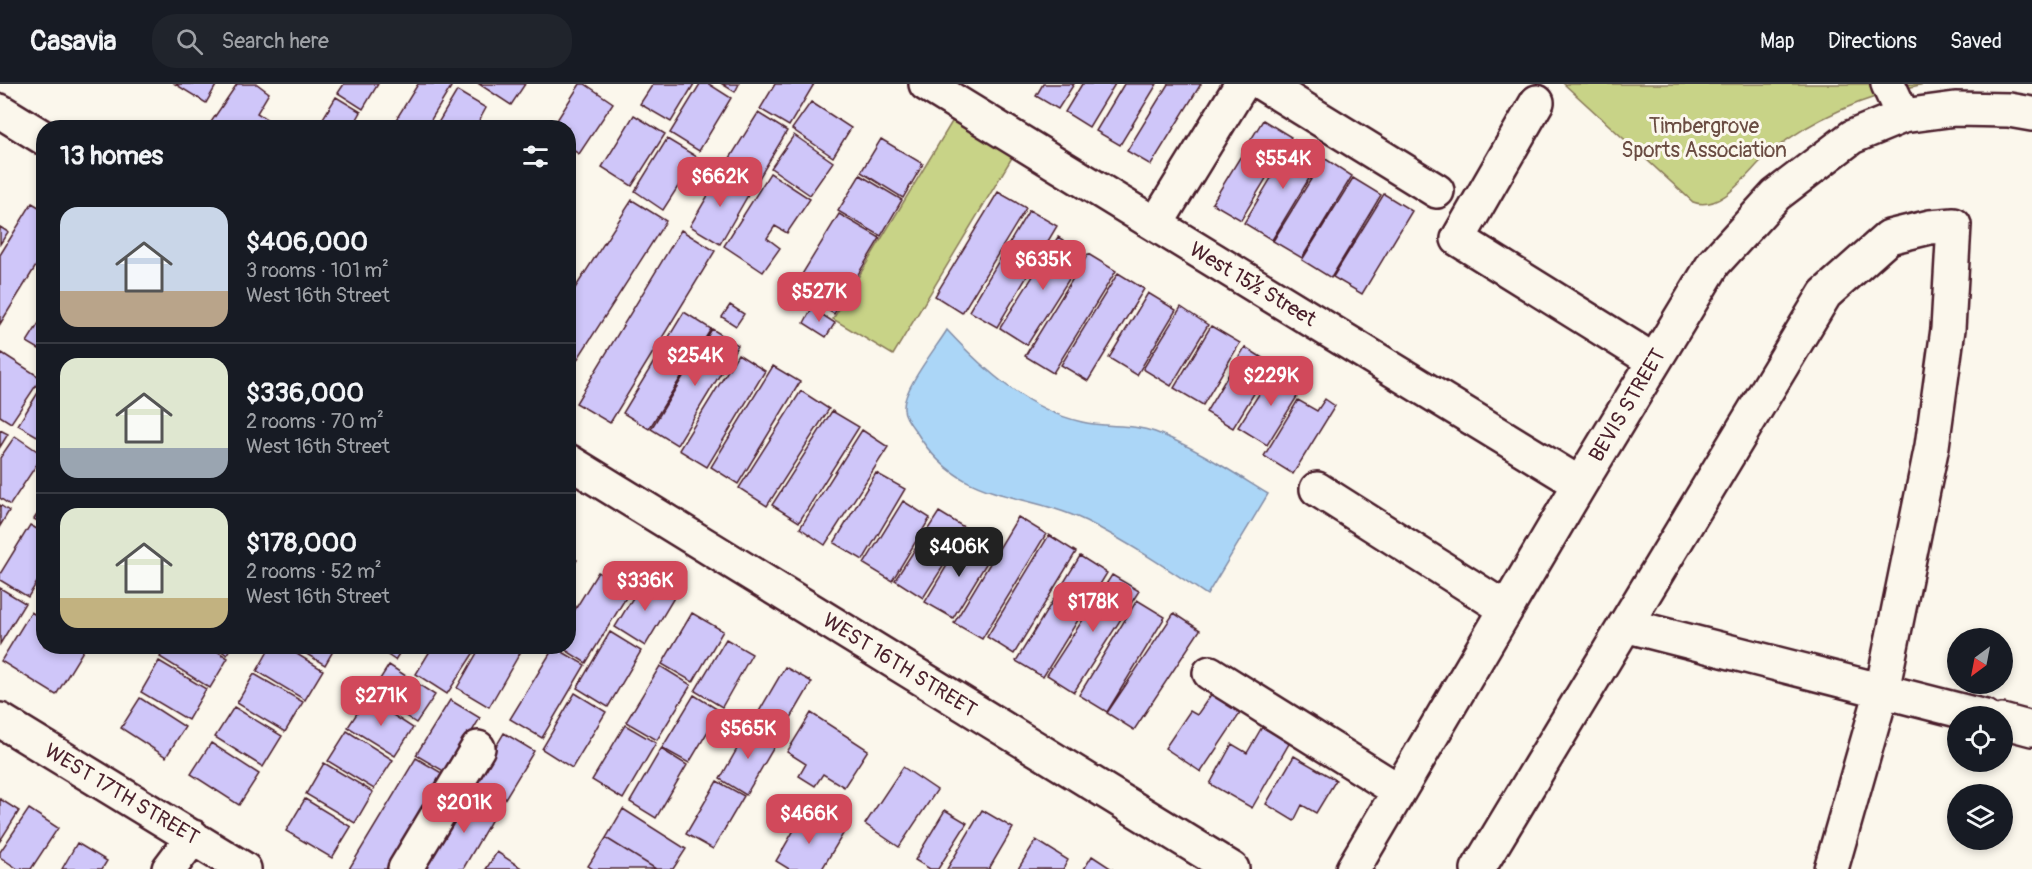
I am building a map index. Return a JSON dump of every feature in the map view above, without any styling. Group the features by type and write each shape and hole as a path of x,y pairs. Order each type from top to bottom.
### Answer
{"street":[{"name":"West 15½ Street","path":"926,84 1580,484"},
{"path":"1156,224 1242,84"},
{"path":"1263,84 1437,191"},
{"path":"1888,84 1903,116"},
{"path":"1537,102 1458,239 1654,361"},
{"name":"BEVIS STREET","path":"1353,869 1580,484 1714,263 1776,195 1852,137 1903,116 1955,109 2009,110 2032,114"},
{"path":"0,111 36,133"},
{"path":"1478,869 1825,294 1889,237 1930,227 1954,225 1948,329 1932,446 1882,690 1831,869"},
{"name":"WEST 16TH STREET","path":"576,466 1232,869"},
{"path":"1317,489 1506,609"},
{"path":"1625,625 1947,707"},
{"path":"1210,674 1399,791"},
{"name":"WEST 17TH STREET","path":"2,724 244,869"},
{"path":"2013,725 2032,729"},
{"path":"405,869 478,748"},
{"path":"168,869 193,837"}],"green space":[{"name":"Timbergrove Sports Association","path":"1564,84 1924,84 1860,102 1820,120 1783,142 1733,190 1714,202 1703,204 1693,202"},
{"path":"953,120 1013,156 893,355 833,319"}],"water":[{"path":"947,330 992,374 1043,408 1082,422 1137,427 1155,432 1199,452 1268,494 1207,595 1102,529 1062,511 972,484 934,456 907,418 904,409 908,391"}],"building":[{"path":"175,84 217,84 206,103"},
{"path":"237,84 257,84 269,93 257,113 268,120 212,120"},
{"path":"344,84 378,84 363,109 338,93"},
{"path":"418,84 446,84 451,87 431,120 396,120"},
{"path":"479,84 525,84 511,105"},
{"path":"580,84 585,84 613,103 579,154 576,152 576,120 557,120"},
{"path":"653,84 694,84 671,122 640,104"},
{"path":"700,84 709,84 731,98 699,151 670,133"},
{"path":"722,84 739,84 735,92"},
{"path":"775,84 814,84 789,126 760,109"},
{"path":"1043,84 1074,84 1058,109 1036,96"},
{"path":"1082,84 1115,84 1089,127 1065,112"},
{"path":"1124,84 1157,84 1120,145 1096,131"},
{"path":"1168,84 1201,84 1151,165 1127,151"},
{"path":"457,91 486,108 479,120 440,120"},
{"path":"336,97 361,112 356,120 322,120"},
{"path":"811,102 851,128 833,157 792,129"},
{"path":"758,113 787,131 755,185 725,166"},
{"path":"634,115 665,134 632,186 602,167"},
{"path":"1263,120 1291,137 1241,220 1212,203"},
{"path":"794,135 833,162 810,195 771,168"},
{"path":"667,139 697,157 663,210 635,191"},
{"path":"881,139 923,164 903,198 861,172"},
{"path":"1294,140 1322,157 1272,240 1244,223"},
{"path":"1324,158 1352,176 1302,258 1273,241"},
{"path":"721,173 751,190 720,244 690,226"},
{"path":"770,173 810,199 787,233 775,226 767,238 780,248 763,272 724,246"},
{"path":"860,175 902,200 881,236 838,211"},
{"path":"1353,178 1381,195 1331,278 1302,260"},
{"path":"998,192 1026,208 962,313 935,296"},
{"path":"1384,194 1412,211 1362,294 1333,277"},
{"path":"632,200 666,221 576,362 576,287"},
{"path":"32,203 36,205 36,266 0,324 0,255"},
{"path":"1029,210 1057,226 997,327 969,311"},
{"path":"839,214 880,238 834,314 793,289"},
{"path":"0,227 8,232 0,244"},
{"path":"681,230 715,251 610,423 576,403"},
{"path":"1058,237 1085,254 1027,345 1000,328"},
{"path":"1088,254 1116,271 1053,373 1025,356"},
{"path":"1118,273 1144,289 1088,381 1061,365"},
{"path":"1148,293 1176,310 1137,375 1109,358"},
{"path":"730,305 744,314 736,326 722,317"},
{"path":"1181,307 1208,325 1171,386 1143,369"},
{"path":"812,308 835,323 826,337 804,323"},
{"path":"684,312 711,329 649,429 623,413"},
{"path":"1211,326 1240,343 1203,405 1174,388"},
{"path":"36,328 36,347 27,342"},
{"path":"712,329 738,345 677,445 651,429"},
{"path":"1245,347 1272,364 1233,428 1206,412"},
{"path":"2,353 36,375 36,386 11,423 0,416 0,357"},
{"path":"738,354 765,371 707,467 679,450"},
{"path":"773,366 800,382 738,484 711,467"},
{"path":"1275,369 1303,387 1267,445 1238,427"},
{"path":"801,391 829,409 767,506 739,488"},
{"path":"36,396 36,435 18,425"},
{"path":"1325,399 1335,406 1293,474 1264,456 1298,400 1317,411"},
{"path":"832,411 859,427 799,522 772,505"},
{"path":"0,430 8,434 0,447"},
{"path":"862,430 888,447 825,545 800,528"},
{"path":"15,436 36,450 36,466 10,505 0,498 0,458"},
{"path":"876,473 905,489 863,560 834,543"},
{"path":"903,501 930,518 892,581 864,564"},
{"path":"0,505 9,511 0,526"},
{"path":"939,512 967,529 923,598 895,580"},
{"path":"1018,517 1046,534 982,639 954,623"},
{"path":"30,525 36,528 36,584 28,597 0,580 0,574"},
{"path":"1049,535 1076,552 1014,654 987,637"},
{"path":"964,537 992,554 953,618 925,602"},
{"path":"1080,556 1107,573 1043,677 1016,661"},
{"path":"598,572 630,591 586,663 572,654 576,654 576,608"},
{"path":"1112,575 1139,591 1074,692 1047,675"},
{"path":"645,578 675,596 645,646 615,627"},
{"path":"0,588 25,603 0,644"},
{"path":"1137,600 1165,617 1107,712 1079,695"},
{"path":"31,612 36,615 36,654 81,654 56,695 1,661"},
{"path":"692,613 723,631 693,682 662,664"},
{"path":"1174,613 1200,630 1134,730 1107,713"},
{"path":"610,632 641,651 608,707 577,688"},
{"path":"726,639 752,654 722,707 695,691"},
{"path":"162,654 222,654 228,658 210,688 160,657"},
{"path":"267,654 297,654 323,670 305,700 257,671"},
{"path":"306,654 331,654 325,665"},
{"path":"386,654 399,654 395,660"},
{"path":"428,654 473,654 447,694 416,674"},
{"path":"476,654 519,654 489,707 457,688"},
{"path":"550,654 566,654 585,665 542,738 510,719"},
{"path":"159,661 206,689 188,720 141,692"},
{"path":"389,665 435,695 416,723 371,693"},
{"path":"660,666 691,685 657,740 626,722"},
{"path":"785,667 812,682 781,735 754,720"},
{"path":"254,674 303,702 285,732 237,703"},
{"path":"575,693 606,712 572,768 542,749"},
{"path":"1212,693 1241,712 1201,772 1165,748 1190,711 1197,715"},
{"path":"694,695 720,711 689,763 662,748"},
{"path":"140,698 185,727 166,757 121,728"},
{"path":"367,698 413,728 395,756 348,727"},
{"path":"450,700 480,718 447,773 416,755"},
{"path":"234,707 282,736 263,767 215,737"},
{"path":"811,713 868,750 844,787 823,774 815,786 799,776 806,764 787,752"},
{"path":"625,725 656,743 623,799 592,780"},
{"path":"750,726 777,742 746,795 720,779"},
{"path":"1262,727 1290,742 1252,808 1210,784 1232,744 1247,753"},
{"path":"347,731 393,760 374,789 328,761"},
{"path":"504,733 534,751 501,805 471,788"},
{"path":"211,743 259,774 239,805 191,774"},
{"path":"661,749 687,765 656,818 630,802"},
{"path":"1294,756 1336,780 1316,813 1302,805 1294,821 1266,804"},
{"path":"416,758 445,775 388,869 349,869"},
{"path":"324,763 373,792 355,823 306,794"},
{"path":"903,767 937,790 899,847 865,824"},
{"path":"717,781 744,796 713,849 686,834"},
{"path":"470,791 499,807 463,869 425,869"},
{"path":"0,799 19,811 0,841"},
{"path":"305,799 351,827 332,858 286,831"},
{"path":"29,809 58,828 31,869 18,869 0,857 0,852"},
{"path":"623,809 686,849 673,869 656,869 606,838"},
{"path":"945,810 967,823 938,869 930,869 915,860"},
{"path":"982,810 1013,828 989,869 947,869"},
{"path":"805,811 843,834 822,869 789,869 776,861"},
{"path":"606,838 656,869 593,869 588,866"},
{"path":"1036,840 1068,860 1063,869 1018,869"},
{"path":"77,843 107,861 102,869 62,869"},
{"path":"497,852 523,869 486,869"},
{"path":"1092,856 1112,869 1084,869"}]}
